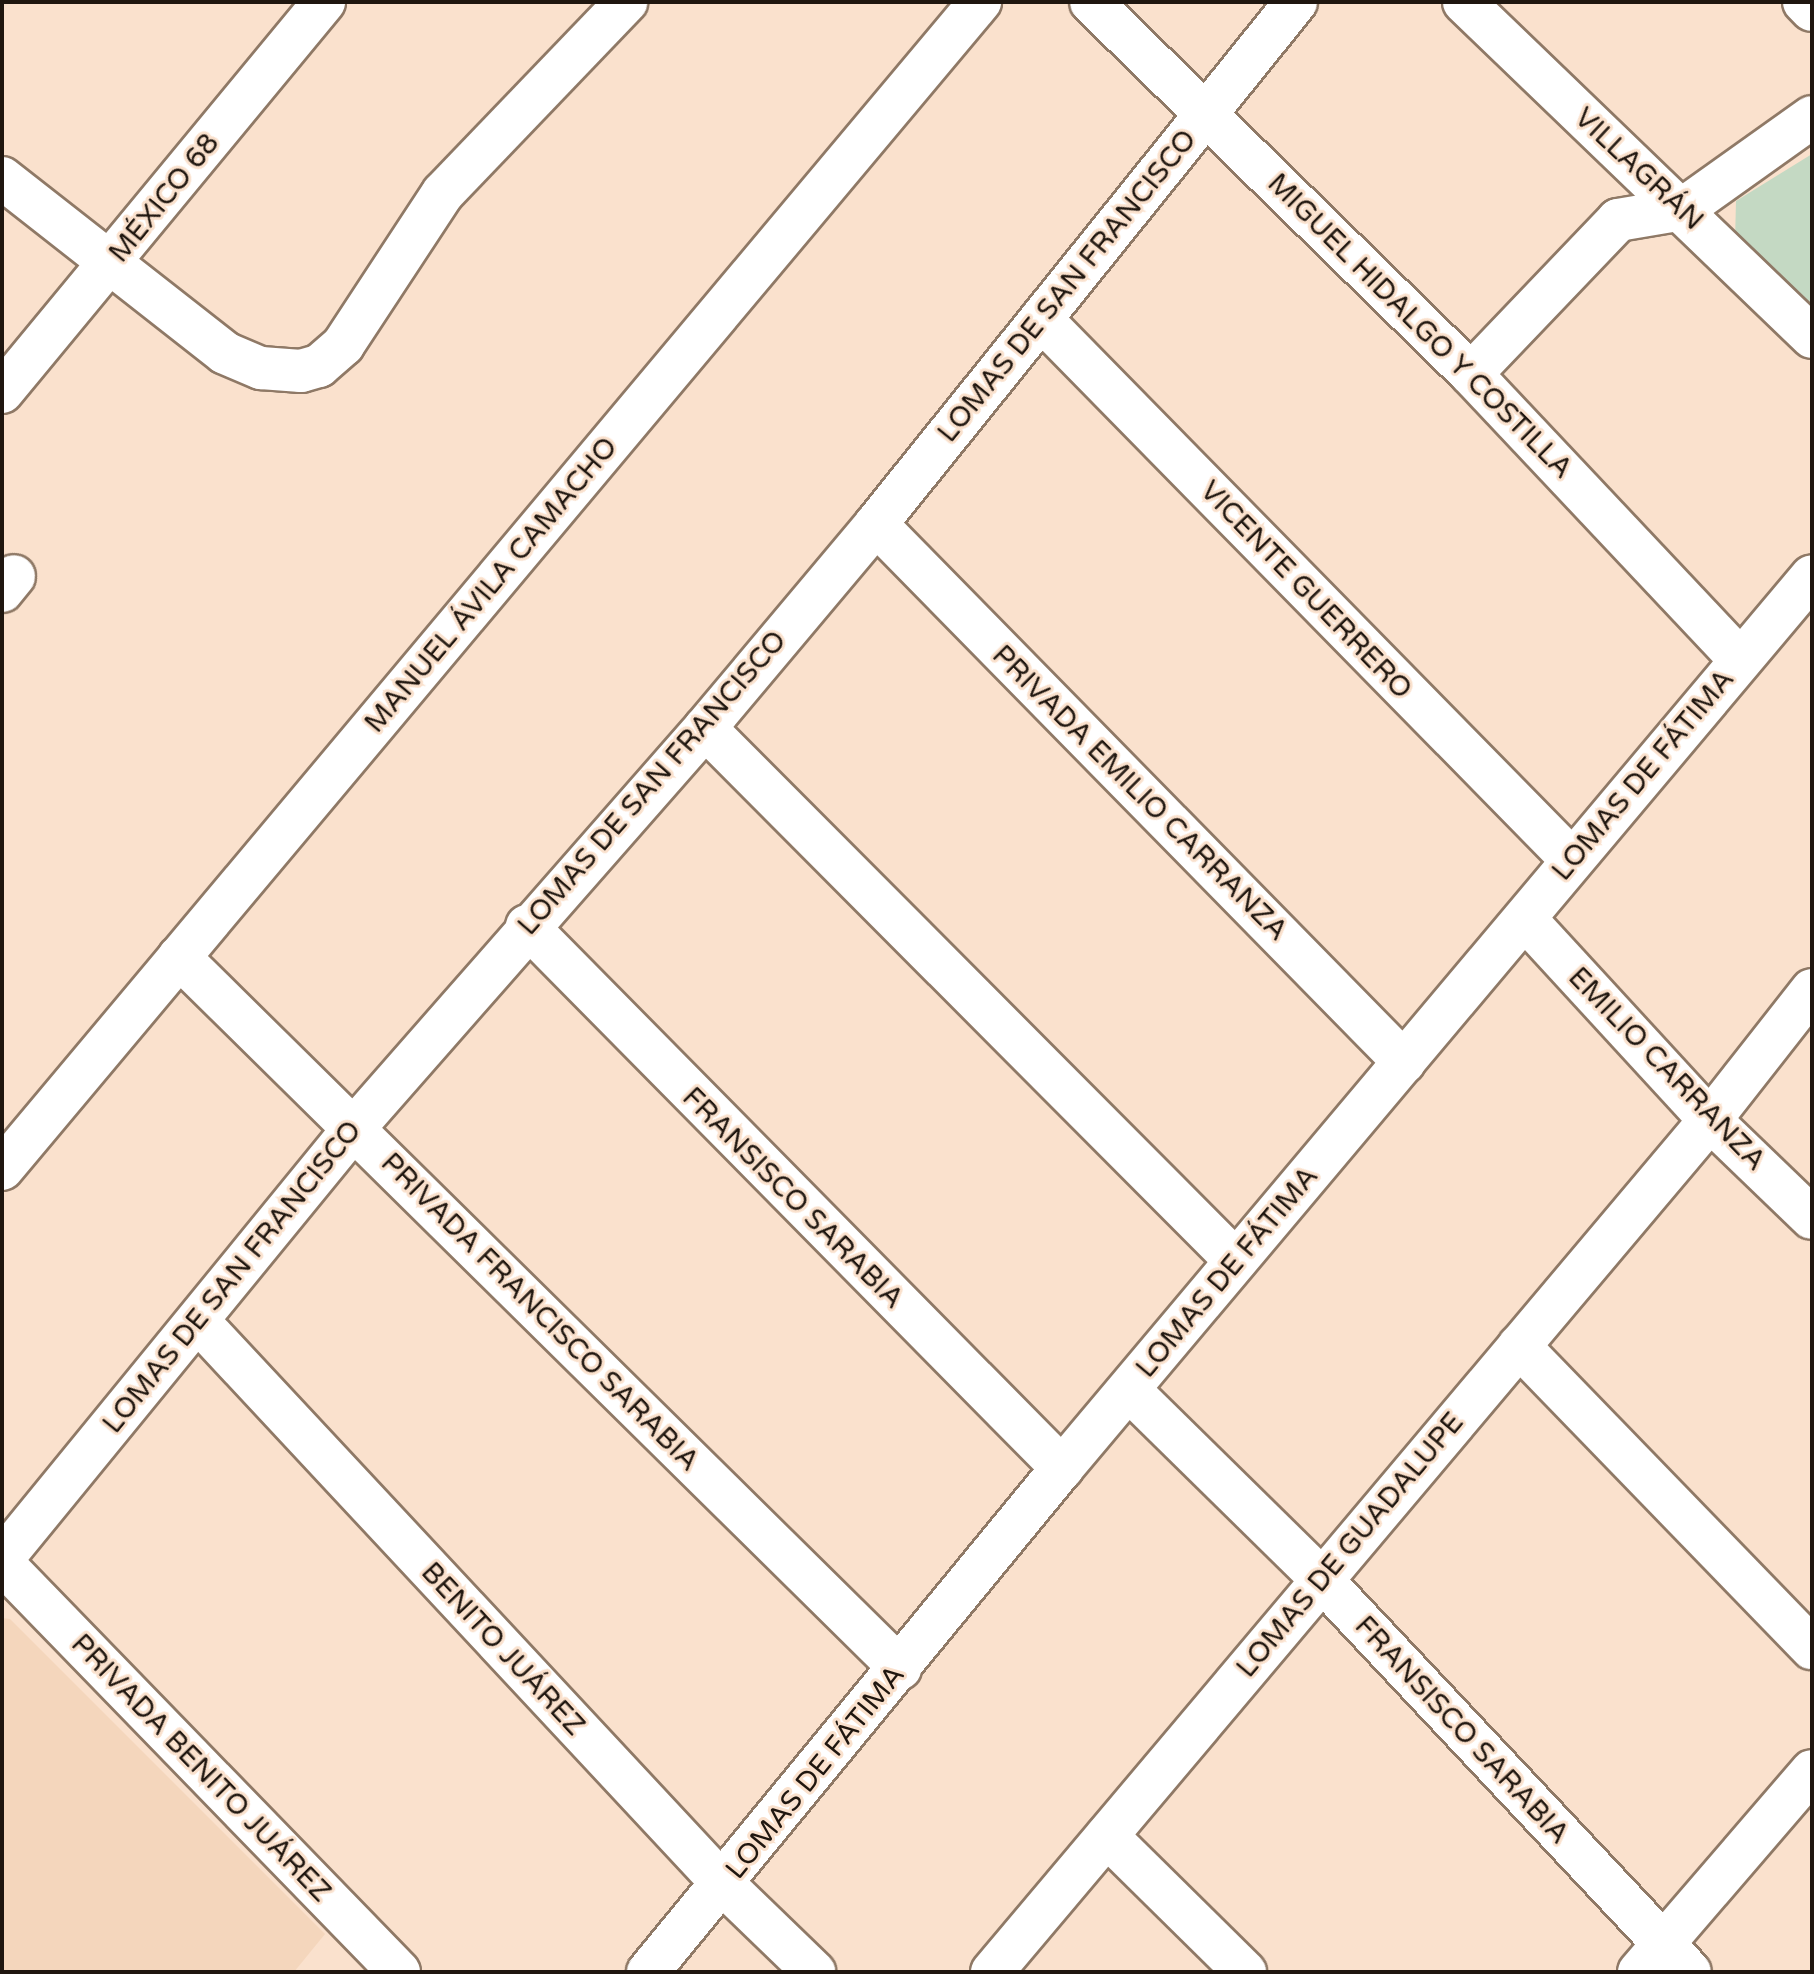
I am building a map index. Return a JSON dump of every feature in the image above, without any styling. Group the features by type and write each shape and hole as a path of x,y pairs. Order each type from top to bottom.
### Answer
{"street":[{"name":"MÉXICO 68","path":"2,392 324,2"},
{"path":"2,178 225,353 261,368 301,371 331,357 443,193 626,2"},
{"name":"MANUEL ÁVILA CAMACHO","path":"2,1169 980,2"},
{"name":"MIGUEL HIDALGO Y COSTILLA","path":"1091,2 1208,113 1471,374 1740,659"},
{"name":"LOMAS DE SAN FRANCISCO","path":"2,1561 355,1127 527,926 705,728 876,524 1296,2"},
{"name":"VILLAGRÁN","path":"1464,2 1683,209 1812,337"},
{"path":"1804,2 1812,10"},
{"path":"1471,374 1618,220 1683,209 1812,117"},
{"name":"VICENTE GUERRERO","path":"1041,319 1572,860"},
{"name":"PRIVADA EMILIO CARRANZA","path":"876,524 1404,1062"},
{"name":"LOMAS DE FÁTIMA","path":"648,1972 1062,1468 1812,576"},
{"path":"705,728 1236,1261"},
{"name":"EMILIO CARRANZA","path":"1525,919 1710,1120 1812,1218"},
{"name":"FRANSISCO SARABIA","path":"527,926 1062,1468"},
{"name":"PRIVADA FRANCISCO SARABIA","path":"179,957 355,1127 900,1668"},
{"name":"LOMAS DE GUADALUPE","path":"992,1972 1320,1578 1710,1120 1812,990"},
{"name":"BENITO JUÁREZ","path":"198,1321 723,1884 814,1972"},
{"path":"1519,1346 1812,1648"},
{"name":"FRANSISCO SARABIA","path":"1129,1390 1320,1578 1664,1962"},
{"name":"PRIVADA BENITO JUÁREZ","path":"2,1561 399,1972"},
{"path":"1664,1962 1812,1771"},
{"path":"1107,1836 1245,1972"}],"shaded area":[{"path":"2,1618 10,1619 325,1934 294,1972 2,1972"}],"green space":[{"path":"1812,154 1812,314 1735,241 1736,201"}]}
